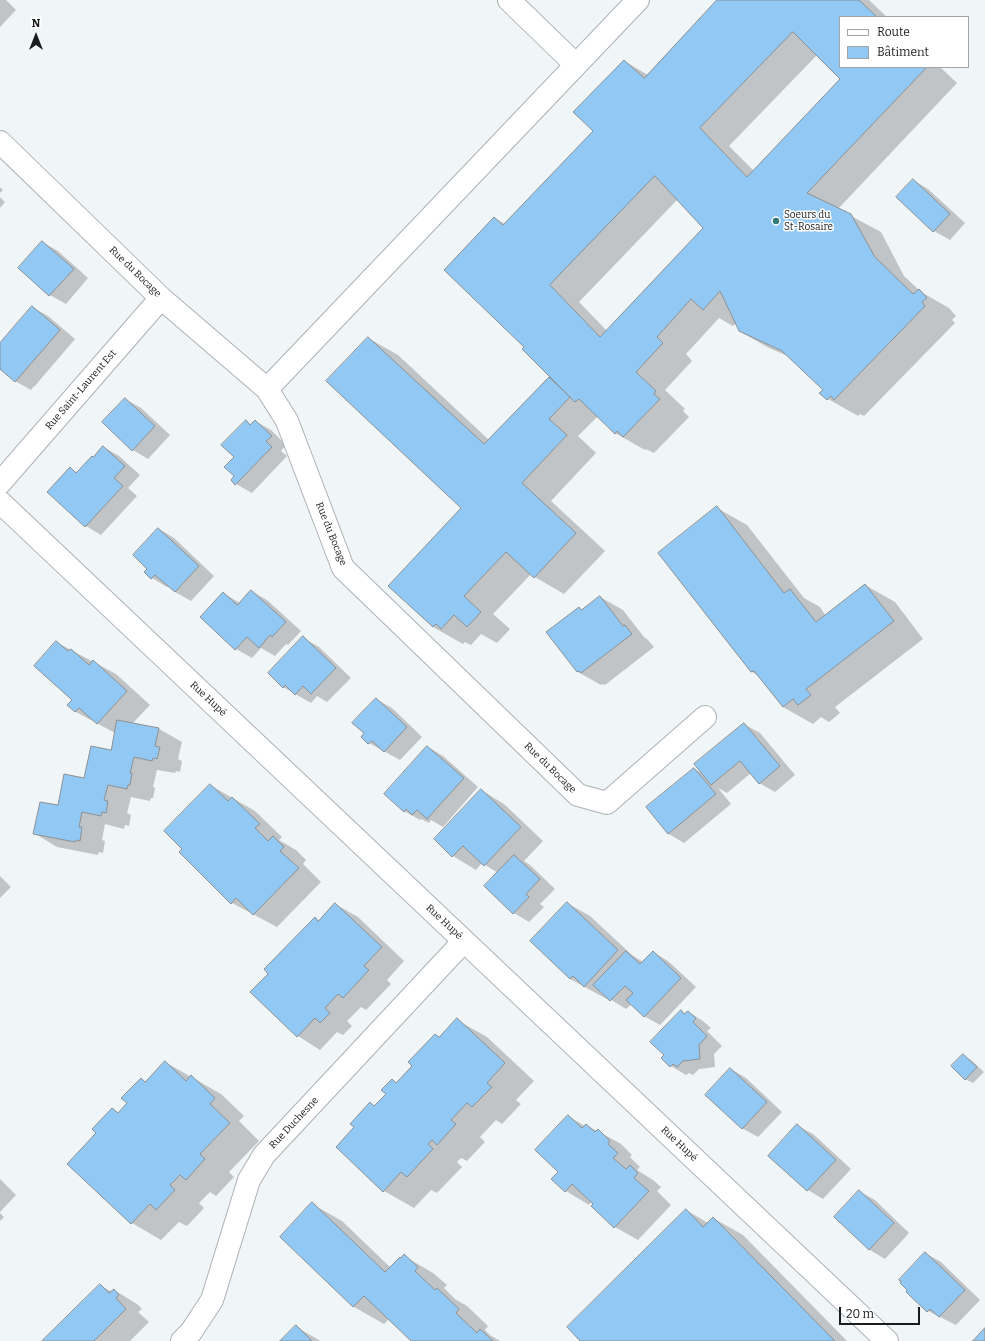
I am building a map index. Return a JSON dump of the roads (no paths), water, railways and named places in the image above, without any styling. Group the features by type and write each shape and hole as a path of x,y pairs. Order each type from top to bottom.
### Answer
{"street":[{"path":"509,0 576,65"},
{"path":"267,389 638,0"},
{"name":"Rue du Bocage","path":"0,142 161,298 267,389 287,421 343,568 578,795 607,803 705,717"},
{"name":"Rue Saint-Laurent Est","path":"0,483 161,298"},
{"name":"Rue Hupé","path":"0,502 887,1341"},
{"name":"Rue Duchesne","path":"182,1341 191,1332 212,1300 250,1180 264,1155 464,941"}],"place":[{"name":"Soeurs du St-Rosaire","path":"776,221"}]}
